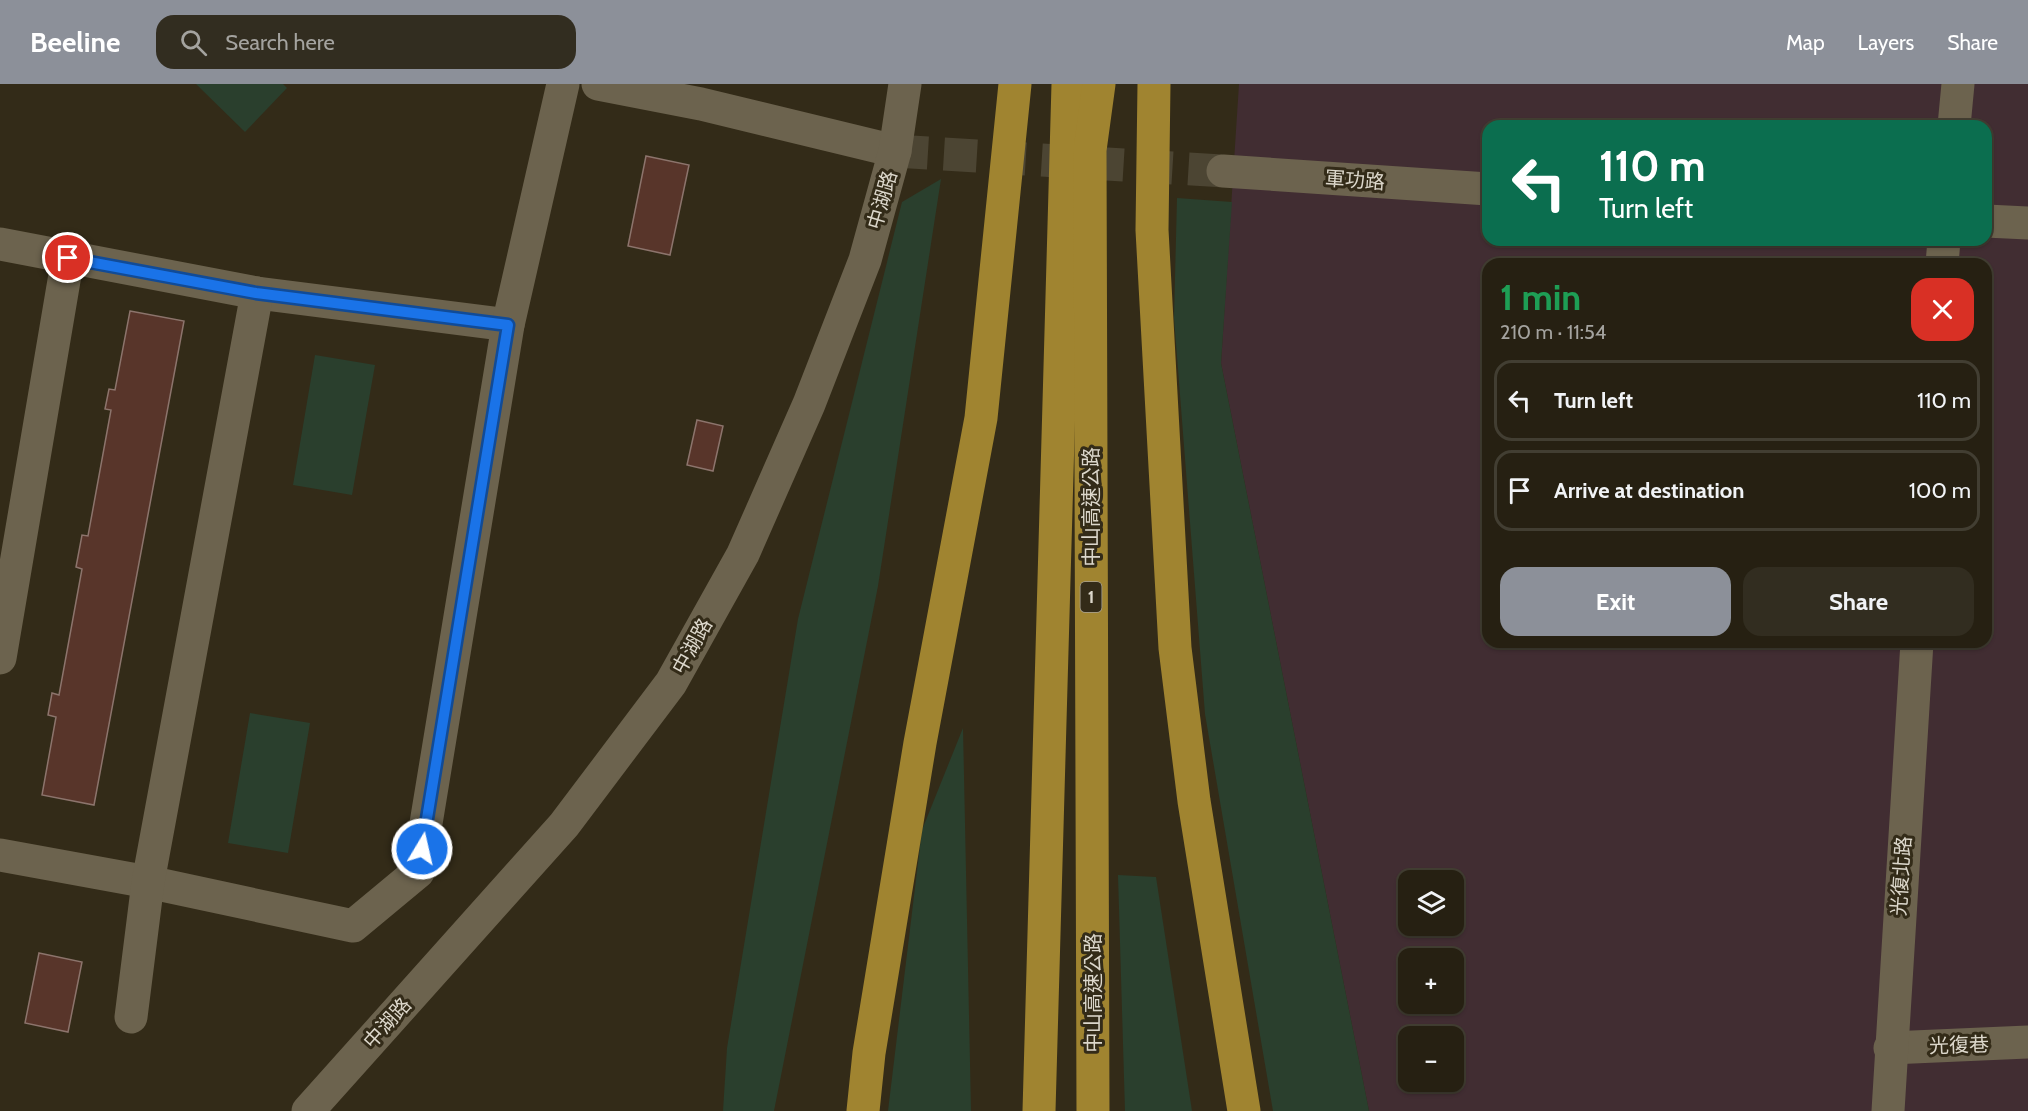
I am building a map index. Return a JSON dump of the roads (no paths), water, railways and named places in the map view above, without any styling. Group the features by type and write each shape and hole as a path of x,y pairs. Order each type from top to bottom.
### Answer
{"highway":[{"path":"863,1111 869,1053 920,743 981,418 1015,84"},
{"name":"中山高速公路","path":"1039,1111 1068,84"},
{"name":"中山高速公路","path":"1094,1111 1090,150 1099,84"},
{"path":"1154,84 1152,230 1175,648 1194,801 1244,1111"}],"street":[{"path":"0,855 148,882 353,926 418,872 508,325 563,84"},
{"path":"598,84 701,104 895,151"},
{"name":"中湖路","path":"308,1111 564,825 671,683 743,554 809,404 865,260 895,151 905,84"},
{"path":"1955,120 1958,84"},
{"name":"軍功路","path":"1223,171 1482,189"},
{"path":"1992,221 2028,223"},
{"path":"0,244 256,293 508,325"},
{"path":"0,658 68,258"},
{"path":"131,1017 148,882 256,293"},
{"name":"光復北路","path":"1888,1111 1890,1048 1917,648"},
{"name":"光復巷","path":"1890,1048 2028,1042"}],"tunnel":[{"path":"895,151 1223,171"}]}
